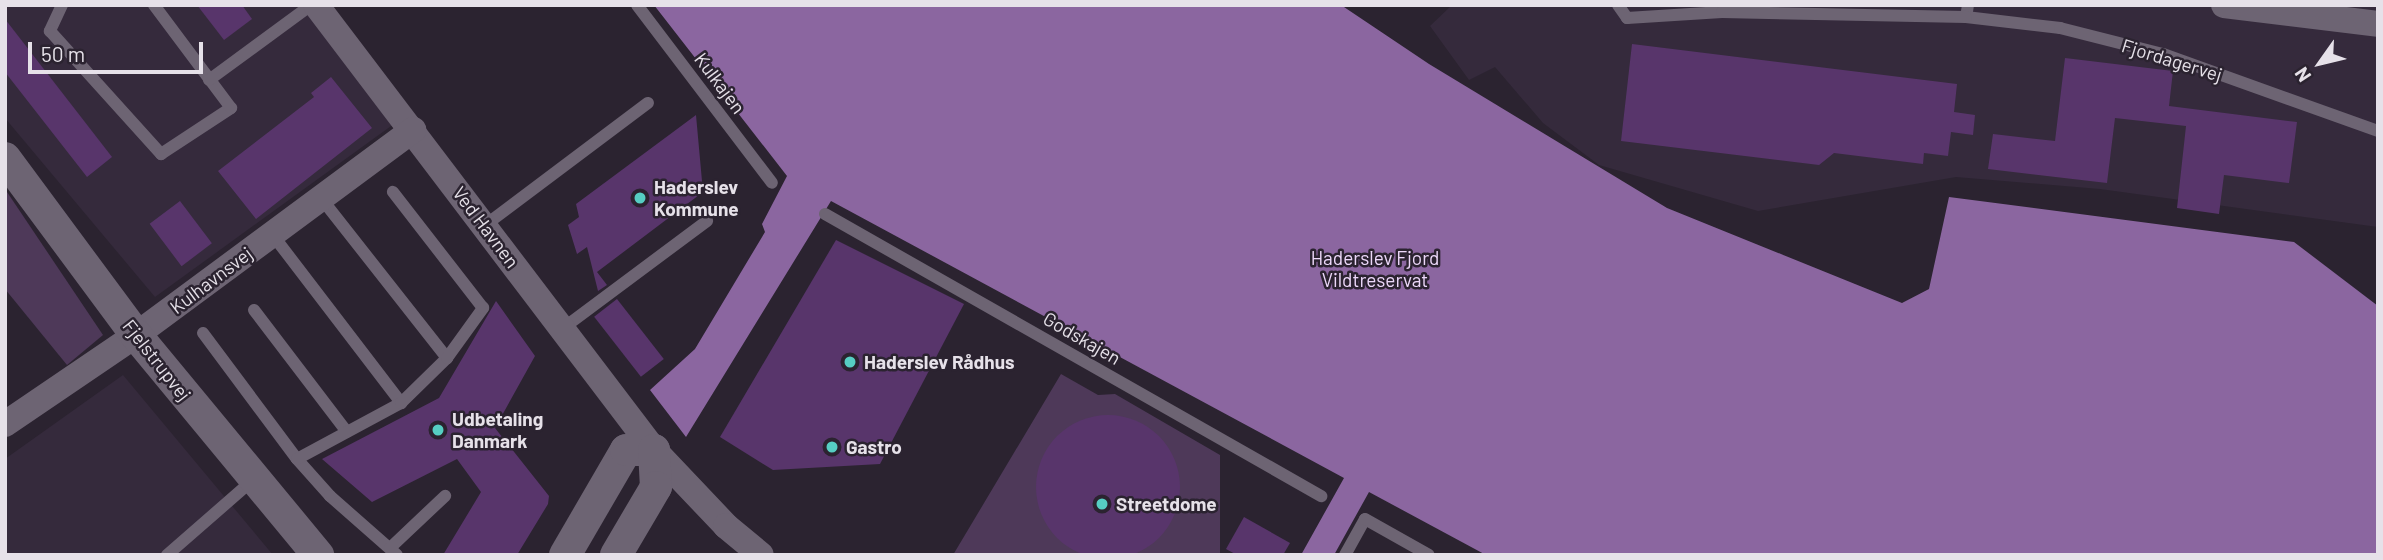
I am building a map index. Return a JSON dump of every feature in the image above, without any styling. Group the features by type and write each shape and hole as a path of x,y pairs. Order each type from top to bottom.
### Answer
{"street":[{"name":"Ved Havnen","path":"314,5 413,130 654,450 726,526 761,555"},
{"path":"2224,5 2378,24"},
{"name":"Kulhavnsvej","path":"5,424 136,335 413,130"},
{"name":"Fjelstrupvej","path":"5,158 136,335 253,480 318,555"},
{"path":"565,555 626,450 654,450 656,487 616,555"}],"lane":[{"path":"62,5 50,31 161,154 231,108 153,5"},
{"path":"209,80 314,5"},
{"name":"Kulkajen","path":"637,5 772,183"},
{"name":"Fjordagervej","path":"1618,5 1627,18 1725,9 1967,11 2060,28 2163,54 2374,130"},
{"path":"484,226 648,103"},
{"path":"297,458 401,403 447,358 483,308 393,192"},
{"path":"321,198 447,358"},
{"name":"Godskajen","path":"825,214 1321,496"},
{"path":"562,329 707,220"},
{"path":"272,234 401,403"},
{"path":"254,310 347,432"},
{"path":"203,333 297,458 330,496 394,552 445,496"},
{"path":"167,555 253,480"},
{"path":"1345,555 1365,519 1429,555"}],"shaded area":[{"path":"5,5 310,5 398,121 155,297 5,118"},
{"name":"Haderslev Fjord Vildtreservat","path":"654,5 1341,5 1429,64 1667,208 1902,303 1929,289 1949,197 2294,242 2378,306 2378,555 1486,555 1369,492 1334,555 1301,555 1344,478 831,201 686,437 650,390 695,349 765,232 762,224 787,176"},
{"path":"1452,5 2378,5 2378,227 2100,189 1956,177 1758,211 1599,165 1543,123 1495,67 1469,80 1430,26"},
{"path":"5,189 103,335 67,365 5,289"},
{"name":"Streetdome","path":"1061,374 1098,395 1115,394 1220,455 1220,555 953,555"},
{"path":"123,375 273,555 5,555 5,459"}],"building":[{"path":"197,5 242,5 252,19 224,40"},
{"path":"5,19 112,157 87,177 5,72"},
{"path":"1632,44 1957,84 1954,112 1975,115 1973,135 1951,132 1948,156 1924,153 1923,164 1834,153 1819,165 1621,141"},
{"path":"2065,58 2173,71 2169,106 2297,122 2289,183 2224,175 2219,214 2177,208 2186,126 2115,118 2107,183 1988,169 1993,134 2055,141"},
{"path":"331,77 372,128 256,219 218,171 314,97 311,93"},
{"name":"Haderslev Kommune","path":"696,115 703,192 597,272 607,285 598,291 587,247 577,254 568,225 579,217 576,204"},
{"path":"180,201 212,243 182,266 150,224"},
{"name":"Haderslev Rådhus","path":"836,240 964,304 880,464 773,470 720,437"},
{"path":"617,299 664,359 641,377 594,317"},
{"name":"Udbetaling Danmark","path":"496,301 535,356 495,428 549,496 548,504 517,555 443,555 481,492 457,459 372,502 322,459 439,398"},
{"path":"1108,415 1136,421 1159,436 1174,459 1180,487 1174,515 1159,538 1136,553 1108,559 1080,553 1057,538 1042,515 1036,487 1042,459 1057,436 1080,421"},
{"path":"1244,517 1290,543 1283,555 1237,555 1226,549"}],"place":[{"name":"Haderslev Kommune","path":"640,198"},
{"name":"Haderslev Rådhus","path":"850,362"},
{"name":"Udbetaling Danmark","path":"438,430"},
{"name":"Gastro","path":"832,447"},
{"name":"Streetdome","path":"1102,504"}]}
